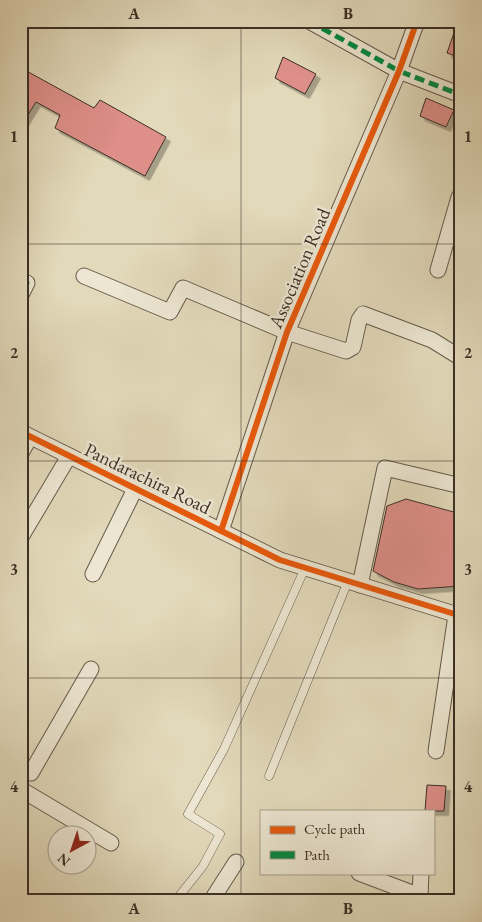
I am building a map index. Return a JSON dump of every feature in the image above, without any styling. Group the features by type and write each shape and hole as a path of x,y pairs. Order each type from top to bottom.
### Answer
{"street":[{"path":"309,21 399,70 461,95"},
{"name":"Association Road","path":"221,531 287,332 399,70 417,21"},
{"path":"438,270 461,195"},
{"path":"84,276 170,312 184,288 287,332 346,351 353,348 359,320 363,314 432,340 461,358"},
{"path":"21,280 27,283 21,295"},
{"path":"21,453 26,435"},
{"name":"Pandarachira Road","path":"26,435 280,560 458,616"},
{"path":"21,537 69,456"},
{"path":"354,583 385,468 461,486"},
{"path":"94,574 135,489"},
{"path":"436,751 458,616"},
{"path":"91,669 26,770 22,791 111,843"},
{"path":"210,901 236,862"},
{"path":"361,874 419,899 421,874"}],"lane":[{"path":"176,900 203,866 220,834 188,814 224,749 305,568"},
{"path":"269,776 354,583"}],"building":[{"path":"458,21 461,21 461,58 447,53"},
{"path":"283,57 316,74 305,94 275,78"},
{"path":"21,68 94,108 100,100 166,137 145,176 55,128 60,115 36,102 21,126"},
{"path":"426,98 454,110 446,127 420,116"},
{"path":"406,499 461,514 461,586 418,589 394,582 373,571 387,506"},
{"path":"427,785 446,786 444,811 425,810"}],"marked path":[{"path":"309,21 399,71 461,95"},
{"path":"21,280 27,283 21,295"}],"cycle path":[{"path":"221,531 287,332 399,71 417,21"},
{"path":"21,432 280,560 461,616"}]}
